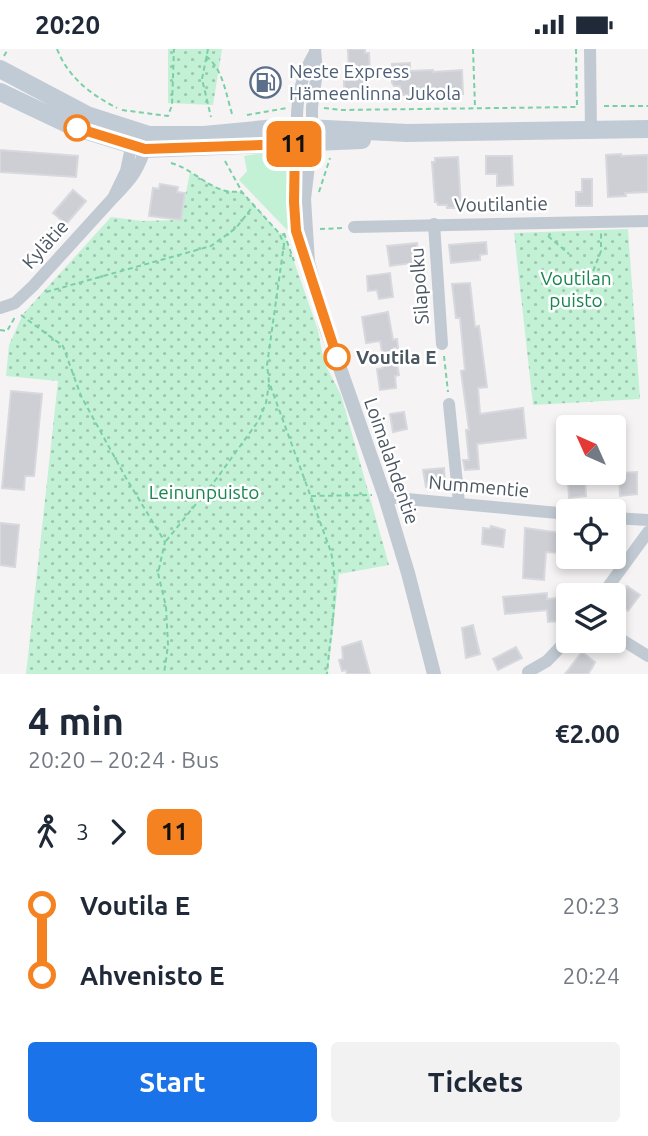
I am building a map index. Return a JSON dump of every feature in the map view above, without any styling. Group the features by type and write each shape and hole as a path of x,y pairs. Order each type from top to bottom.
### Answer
{"main road":[{"path":"0,69 140,140"},
{"path":"0,92 74,127 140,140 174,136 648,129"},
{"path":"304,136 334,143 407,134"}],"street":[{"path":"590,49 591,130"},
{"path":"304,136 296,107 306,68 315,52"},
{"path":"304,136 317,72 315,52"},
{"name":"Loimalahdentie","path":"304,136 308,262 326,328 384,494 434,674"},
{"name":"Kylätie","path":"0,309 15,303 33,286 113,198 140,140"},
{"name":"Voutilantie","path":"354,227 648,221"},
{"name":"Silapolku","path":"434,224 442,344"},
{"path":"449,404 459,503"},
{"name":"Nummentie","path":"384,494 556,513"},
{"path":"626,519 648,520"},
{"path":"611,583 648,532"},
{"path":"626,642 648,656"},
{"path":"528,672 547,661 556,652"}],"path":[{"path":"57,49 62,63 74,79 105,102 119,110 168,116 172,105 174,49"},
{"path":"208,49 202,79 211,117"},
{"path":"473,49 475,108"},
{"path":"576,49 577,107"},
{"path":"206,56 220,73 234,118"},
{"path":"312,107 342,110 648,106"},
{"path":"246,115 296,107"},
{"path":"317,198 334,143"},
{"path":"224,157 241,191 279,233 284,244 267,365 269,382 331,552 335,571 336,588 327,674"},
{"path":"220,189 233,193 241,191"},
{"path":"37,295 211,246 236,228 254,205"},
{"path":"590,279 601,251 601,222"},
{"path":"533,223 569,254"},
{"path":"0,330 7,331 18,313 63,346 81,396 165,542"},
{"path":"442,344 449,404"},
{"path":"164,674 168,645 166,607 158,573 165,542 218,478 259,419 266,403 269,382"},
{"path":"310,496 384,494"}],"green space":[{"path":"168,49 222,49 213,105 168,103"},
{"path":"269,152 278,156 288,172 290,193 287,230 239,180 247,171 244,156"},
{"name":"Leinunpuisto","path":"190,172 220,189 241,191 279,233 284,233 318,330 324,362 341,395 389,565 339,574 328,674 26,674 58,381 6,376 9,345 23,314 111,217 142,221 181,220"},
{"name":"Voutilan puisto","path":"628,229 640,399 533,405 514,233"}],"building":[{"path":"348,49 365,49 365,53 369,53 370,75 366,76 366,96 344,97 344,80 349,80"},
{"path":"410,63 410,71 462,70 463,94 446,99 446,94 419,95 419,98 401,95 400,86 394,86 392,83 392,64"},
{"path":"0,150 78,156 76,177 0,172"},
{"path":"606,155 648,155 648,192 608,197"},
{"path":"486,156 512,156 513,185 497,186 497,174 486,174"},
{"path":"458,157 461,208 447,208 447,205 438,205 435,202 432,162 435,162 435,158"},
{"path":"582,179 592,179 592,206 576,206 576,192 582,192"},
{"path":"160,184 178,187 177,192 185,193 181,220 149,216 153,188 159,189"},
{"path":"73,190 86,201 66,224 53,213"},
{"path":"486,242 487,254 480,255 480,260 451,263 449,245"},
{"path":"417,243 420,262 390,266 387,246"},
{"path":"390,273 393,297 379,299 377,290 368,291 367,276"},
{"path":"470,283 475,327 479,326 487,387 478,388 480,414 523,408 526,438 477,444 479,469 465,470 463,460 469,460 466,430 469,430 461,371 465,370 460,318 456,318 452,284"},
{"path":"388,312 393,340 397,339 398,348 394,348 399,375 395,376 396,388 380,390 377,369 383,368 384,362 380,341 366,343 362,317"},
{"path":"11,391 42,394 34,476 25,476 24,490 2,488"},
{"path":"404,412 407,429 393,432 390,414"},
{"path":"444,468 445,482 426,487 423,470"},
{"path":"637,472 637,494 620,496 619,485 626,485 626,473"},
{"path":"568,485 585,485 586,496 569,498"},
{"path":"0,523 19,525 15,567 0,565"},
{"path":"491,526 505,530 503,547 482,544 483,528 490,529"},
{"path":"525,528 556,532 556,553 546,552 544,580 523,578"},
{"path":"626,587 640,595 628,611 626,610"},
{"path":"547,593 547,599 556,598 556,621 548,622 547,610 505,614 503,597"},
{"path":"473,625 480,654 466,658 462,628"},
{"path":"361,641 370,674 347,674 346,670 342,671 339,660 343,659 342,647"},
{"path":"516,647 522,658 498,670 493,659"},
{"path":"581,653 595,662 588,674 565,674"}],"bus line":[{"name":"11","path":"77,128 145,149 295,144 296,231 337,357"}],"place":[{"name":"Neste Express Hämeenlinna Jukola","path":"266,82"},
{"name":"Voutila E","path":"337,357"}]}
